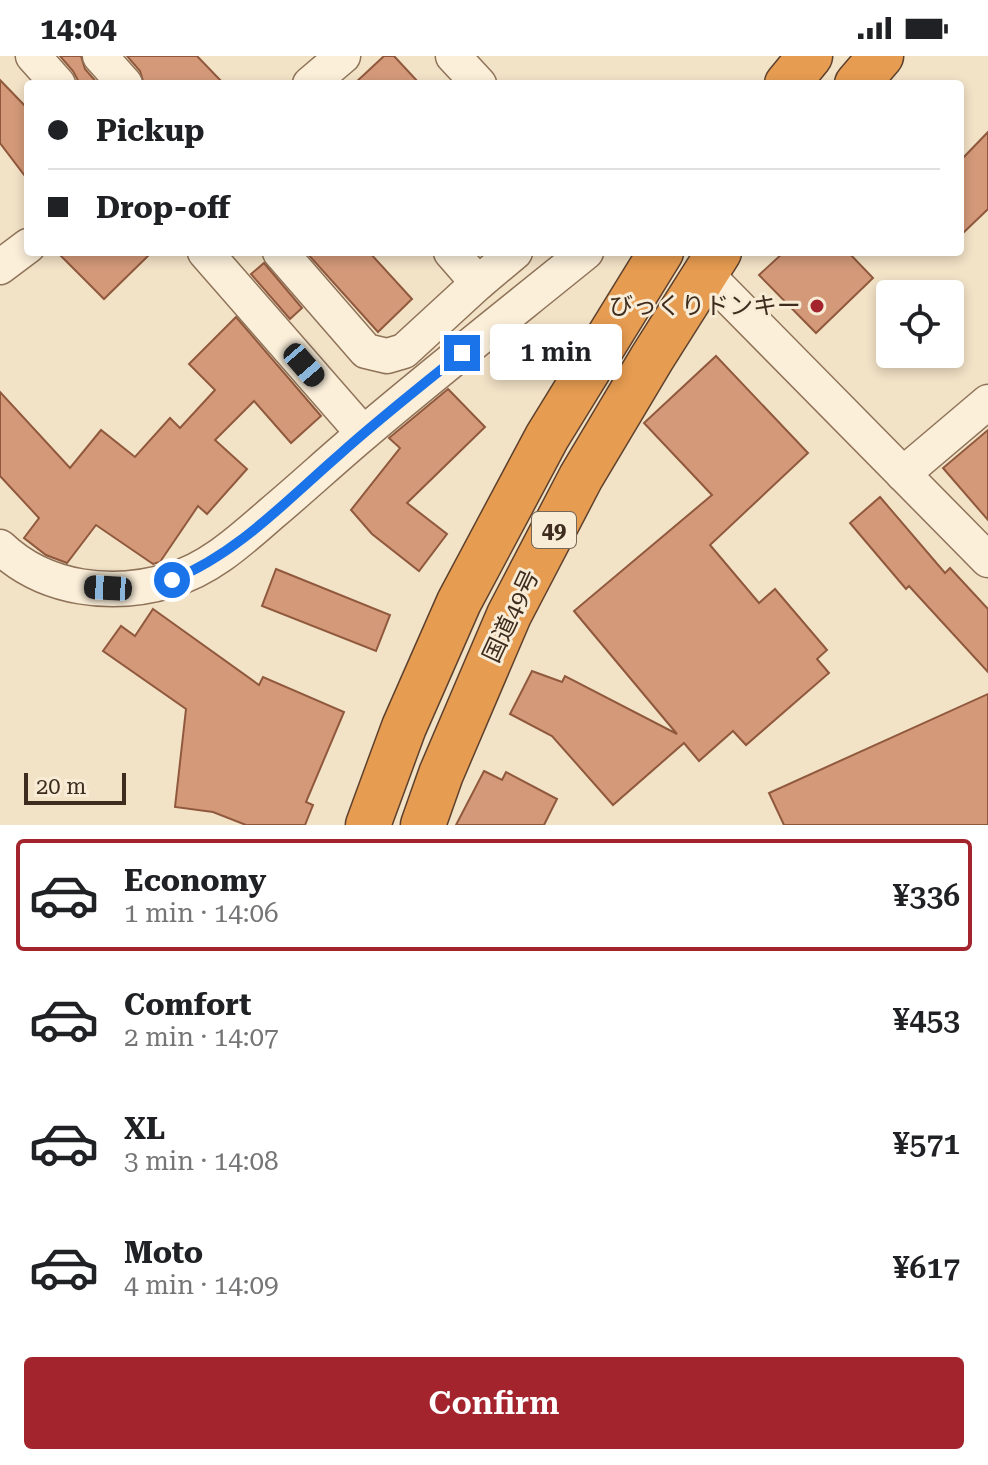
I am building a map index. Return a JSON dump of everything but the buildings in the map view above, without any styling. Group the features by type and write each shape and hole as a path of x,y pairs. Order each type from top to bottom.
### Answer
{"highway":[{"path":"790,80 810,56"},
{"path":"860,80 881,56"},
{"name":"国道49号","path":"368,825 404,727 459,602 547,437 659,256"},
{"name":"国道49号","path":"423,825 441,774 509,615 581,477 712,263"}],"street":[{"path":"33,56 54,80"},
{"path":"100,56 121,80"},
{"path":"315,80 343,56"},
{"path":"453,56 475,80"},
{"path":"0,267 24,249"},
{"path":"208,256 363,433"},
{"path":"283,256 366,351 387,356 404,351 510,256"},
{"path":"454,256 478,283"},
{"path":"0,547 39,575 73,586 143,587 172,580 203,566 241,540 363,433 581,256"},
{"path":"712,263 903,474 988,560"},
{"path":"903,474 988,402"}],"place":[{"name":"びっくりドンキー","path":"817,306"}],"route":[{"path":"172,580 191,573 241,540 363,433 462,353"}]}
